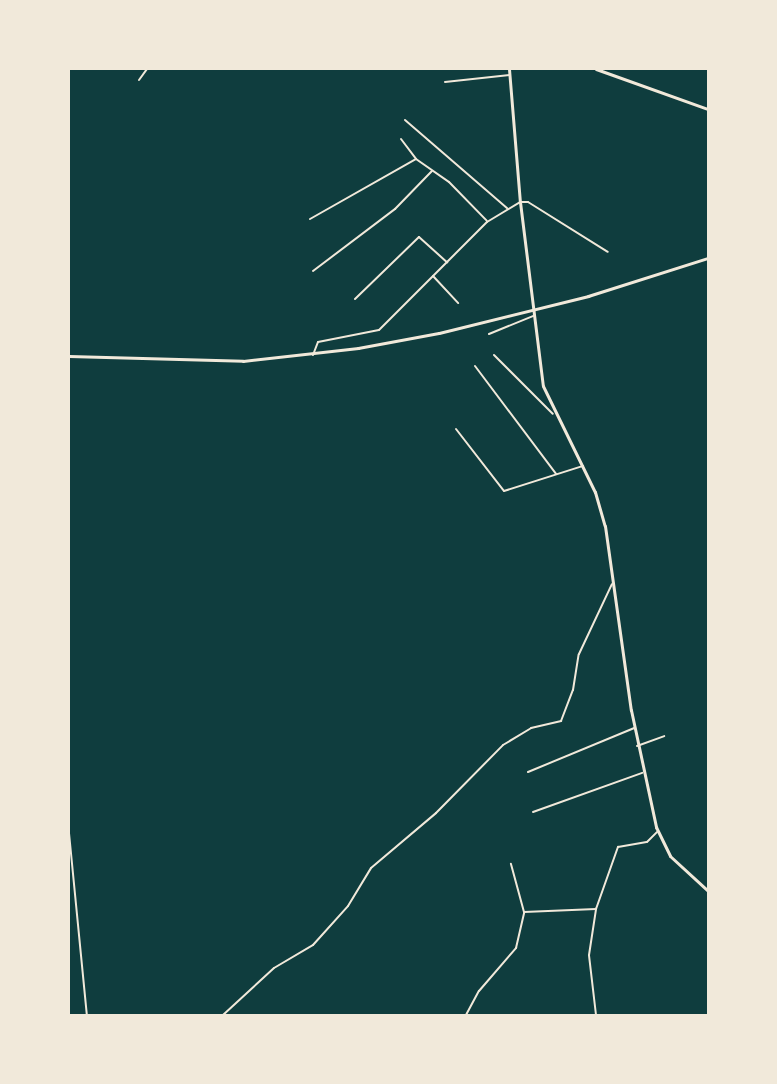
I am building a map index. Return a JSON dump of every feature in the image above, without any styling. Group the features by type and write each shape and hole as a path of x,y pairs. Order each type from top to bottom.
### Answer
{"main road":[{"path":"509,69 520,202 543,386 553,414 583,466 605,526 637,746 657,832 670,856 708,891"},
{"path":"599,70 708,109"},
{"path":"69,356 172,362 243,361 313,355 439,333 544,307 708,258"}],"street":[{"path":"139,80 147,69"},
{"path":"445,81 510,75"},
{"path":"405,120 508,209"},
{"path":"401,139 416,159 459,191 487,222"},
{"path":"310,219 416,159"},
{"path":"313,271 395,209 432,171"},
{"path":"313,355 318,342 379,330 487,222 520,202 528,202 608,252"},
{"path":"355,299 419,237 447,262"},
{"path":"434,276 458,303"},
{"path":"489,334 533,316"},
{"path":"494,355 553,414"},
{"path":"475,366 556,474"},
{"path":"456,429 499,489 504,491 583,466"},
{"path":"223,1015 274,968 313,945 348,906 371,868 436,813 503,745 531,728 561,721 573,690 579,654 614,581"},
{"path":"528,772 634,728"},
{"path":"637,746 664,736"},
{"path":"533,812 642,773"},
{"path":"69,832 87,1015"},
{"path":"596,1015 589,955 596,909 618,847 647,842 657,832"},
{"path":"466,1015 479,991 510,959 524,912 512,864"},
{"path":"524,912 596,909"},
{"path":"708,987 708,1001"},
{"path":"231,1010 232,1015"}]}
